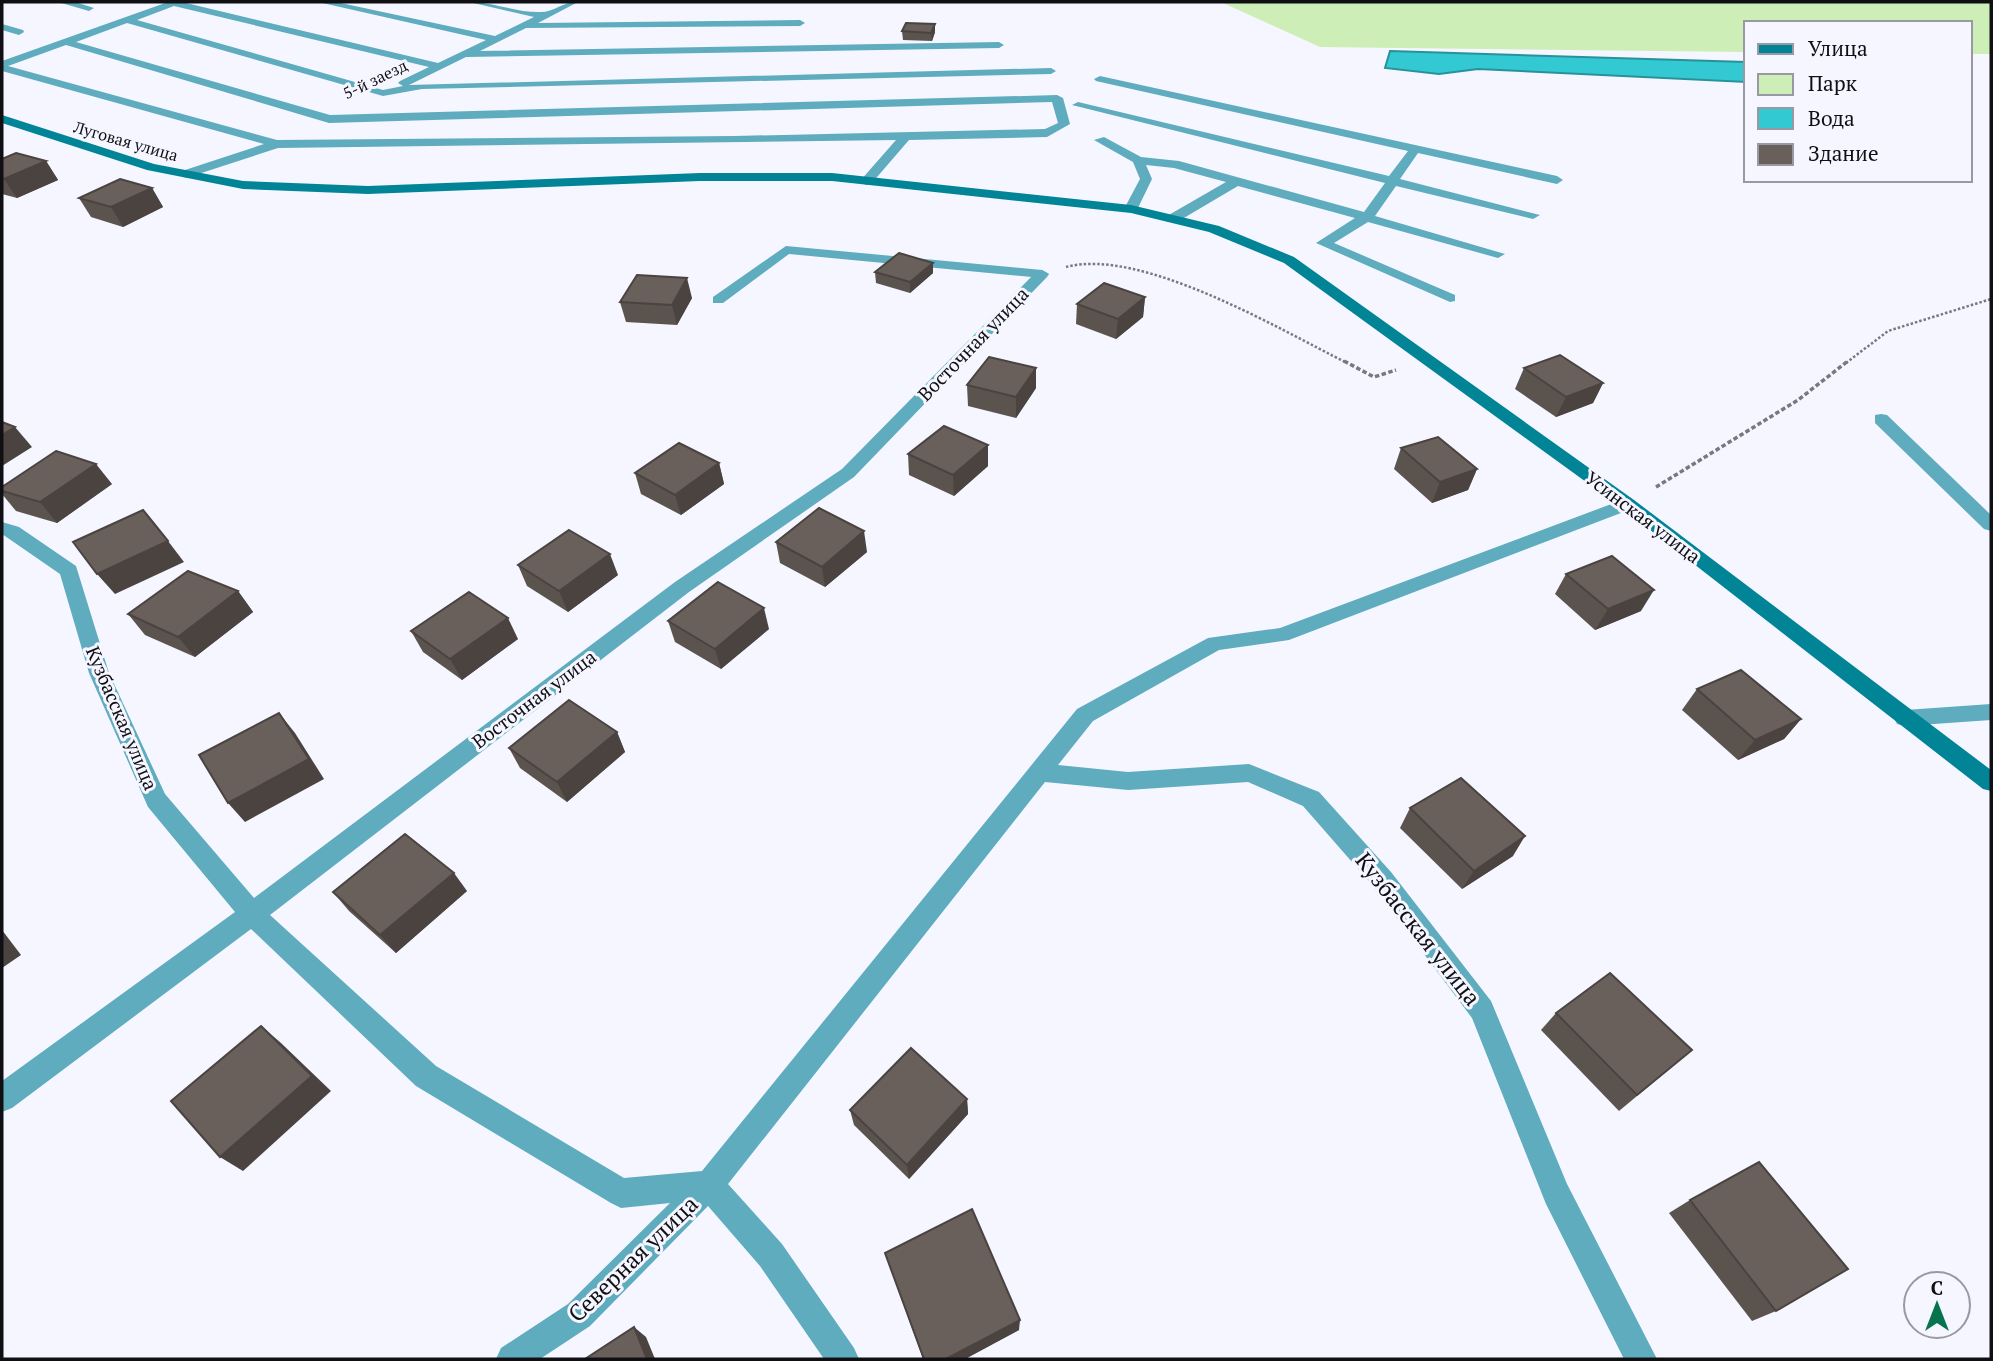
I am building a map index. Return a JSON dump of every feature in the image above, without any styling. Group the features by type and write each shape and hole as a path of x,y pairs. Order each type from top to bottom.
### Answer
{"street":[{"path":"63,2 89,8"},
{"path":"2,66 175,2 439,66"},
{"path":"323,2 496,39"},
{"path":"474,2 544,16"},
{"name":"5-й заезд","path":"186,174 277,144 573,2"},
{"path":"127,20 383,93 422,86 1051,71"},
{"path":"521,27 800,23"},
{"path":"2,27 19,32"},
{"path":"2,66 277,144 1047,133 1064,124 1057,98 329,119 66,42"},
{"path":"465,54 999,45"},
{"path":"1100,79 1557,180"},
{"path":"1078,106 1533,215"},
{"name":"Луговая улица","path":"2,119 151,167 243,186 368,190 700,177 832,177 866,181"},
{"path":"866,181 906,136"},
{"path":"1100,140 1138,160 1175,164 1498,254"},
{"path":"1415,149 1367,217 1323,243 1450,298"},
{"path":"1131,209 1146,179 1138,160"},
{"name":"Усинская улица","path":"866,181 1131,209 1214,229 1289,260 1628,504 1991,782"},
{"path":"1172,219 1237,181"},
{"path":"718,300 786,250 1042,274"},
{"name":"Восточная улица","path":"2,1098 252,914 682,587 848,473 1042,274"},
{"path":"1881,419 1991,526"},
{"path":"709,1185 1086,715 1215,643 1282,635 1628,504"},
{"name":"Кузбасская улица","path":"2,528 12,531 69,571 99,673 156,800 252,914 426,1076 621,1193 709,1185"},
{"path":"1905,718 1991,712"},
{"name":"Кузбасская улица","path":"1041,772 1128,781 1249,773 1311,799 1382,879 1482,1010 1556,1194 1641,1359"},
{"name":"Северная улица","path":"512,1359 579,1315 709,1185 771,1255 843,1359"}],"path":[{"path":"1042,274 1077,264 1143,269 1255,316 1374,377 1427,361"},
{"path":"1628,504 1798,400 1888,331 1991,299"}],"green space":[{"path":"1221,2 1991,2 1991,54 1972,54 1972,21 1744,21 1744,52 1320,47"}],"water":[{"path":"1390,51 1744,62 1744,82 1478,69 1439,74 1385,68"}],"building":[{"path":"906,23 935,24 931,33 902,31"},
{"path":"16,153 46,161 2,178 2,159"},
{"path":"120,179 152,188 111,207 79,198"},
{"path":"899,253 933,263 910,282 875,272"},
{"path":"637,275 687,278 672,305 620,302"},
{"path":"1104,283 1145,297 1118,319 1077,304"},
{"path":"1560,355 1603,383 1566,397 1524,368"},
{"path":"989,357 1036,368 1016,397 967,385"},
{"path":"2,422 15,427 2,435"},
{"path":"944,426 988,445 953,475 908,454"},
{"path":"1438,437 1477,469 1440,482 1401,448"},
{"path":"679,443 719,463 675,495 635,473"},
{"path":"56,451 96,464 40,502 2,491 2,487"},
{"path":"819,508 864,531 822,567 776,542"},
{"path":"143,510 168,541 97,574 73,542"},
{"path":"569,530 610,554 559,591 518,565"},
{"path":"1612,556 1654,590 1608,609 1566,574"},
{"path":"188,571 238,591 178,637 128,614"},
{"path":"718,582 764,608 715,649 668,621"},
{"path":"469,592 508,618 450,659 411,631"},
{"path":"1741,670 1801,719 1755,740 1697,689"},
{"path":"569,700 617,732 557,782 509,748"},
{"path":"279,713 309,759 228,803 199,755"},
{"path":"1461,778 1525,836 1474,871 1410,808"},
{"path":"405,834 454,873 380,935 333,892"},
{"path":"1610,973 1692,1050 1637,1095 1556,1013"},
{"path":"261,1026 312,1076 220,1157 171,1101"},
{"path":"911,1048 967,1099 907,1165 850,1110"},
{"path":"1759,1162 1848,1269 1776,1311 1690,1200"},
{"path":"972,1209 1020,1320 946,1359 924,1359 885,1253"},
{"path":"634,1327 647,1359 585,1359"}]}
